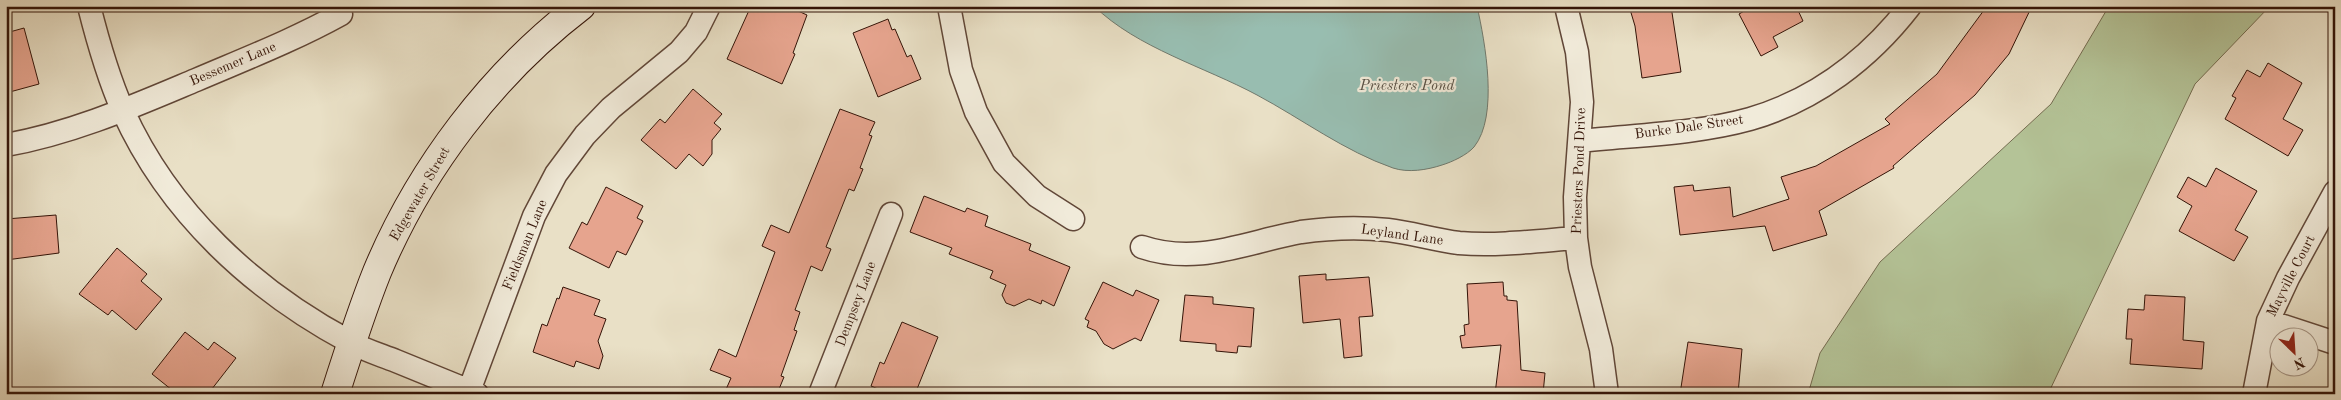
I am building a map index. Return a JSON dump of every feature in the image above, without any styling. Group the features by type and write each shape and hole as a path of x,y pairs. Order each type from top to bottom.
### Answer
{"street":[{"path":"88,6 102,59 123,111 136,137 166,186 203,231 242,270 288,306 352,343 473,392"},
{"name":"Edgewater Street","path":"334,394 378,272 402,220 435,164 472,112 516,63 580,6"},
{"name":"Fieldsman Lane","path":"473,392 534,216 556,174 585,135 611,108 680,52 696,32 709,6"},
{"path":"949,6 961,70 976,112 1004,162 1037,196 1073,219"},
{"name":"Priesters Pond Drive","path":"1566,6 1577,52 1582,102 1575,197 1576,238 1580,267 1601,349 1607,394"},
{"name":"Burke Dale Street","path":"1580,141 1708,128 1751,119 1787,106 1824,86 1860,60 1890,31 1910,6"},
{"name":"Bessemer Lane","path":"6,145 41,139 123,111 302,36 341,14"},
{"name":"Mayville Court","path":"2254,394 2268,321 2288,278 2335,192"},
{"name":"Dempsey Lane","path":"820,394 891,214"},
{"name":"Leyland Lane","path":"1142,247 1158,252 1201,255 1301,232 1345,228 1389,230 1458,243 1502,244 1576,238"},
{"path":"2268,321 2335,343"}],"green space":[{"path":"2109,6 2270,6 2195,84 2048,394 1808,394 1820,353 1880,262 2051,104"}],"water":[{"name":"Priesters Pond","path":"1094,6 1477,6 1488,78 1486,117 1482,134 1471,150 1450,162 1418,170 1393,168 1340,144 1257,95 1172,56 1130,34"}],"building":[{"path":"751,6 787,6 807,15 793,53 795,54 782,84 727,59"},
{"path":"1629,6 1671,6 1681,72 1642,78 1635,26"},
{"path":"1753,6 1796,6 1803,21 1773,37 1778,47 1761,56 1739,14"},
{"path":"1987,6 2032,6 2009,54 1975,95 1893,166 1894,168 1819,211 1827,235 1773,251 1765,226 1680,235 1674,187 1693,185 1694,191 1730,187 1733,217 1789,199 1781,177 1816,166 1890,124 1885,119 1937,74"},
{"path":"888,19 892,30 895,29 907,57 911,55 921,79 878,97 853,33"},
{"path":"24,28 39,84 6,93 6,33"},
{"path":"2268,63 2302,83 2283,119 2303,130 2288,156 2225,119 2236,98 2232,96 2247,70 2260,77"},
{"path":"693,89 722,114 714,123 721,129 712,140 712,154 703,166 689,154 676,169 641,140 660,119 665,123"},
{"path":"840,109 875,122 869,135 872,136 860,168 863,169 854,191 849,189 826,247 831,249 822,271 811,266 795,310 800,312 794,330 797,331 781,376 784,377 777,394 724,394 731,378 710,370 719,349 736,357 775,252 762,246 771,225 789,233"},
{"path":"2216,168 2257,191 2235,230 2248,237 2234,261 2179,231 2192,206 2177,197 2188,177 2206,187"},
{"path":"606,187 643,206 637,218 643,221 626,255 617,251 609,268 569,248 582,222 587,225"},
{"path":"924,196 965,212 967,208 988,216 985,226 1031,244 1029,250 1070,267 1054,306 1042,300 1041,304 1029,299 1014,306 1006,303 1002,295 1006,285 990,278 993,271 949,254 952,248 910,232"},
{"path":"56,215 59,253 6,260 6,219"},
{"path":"117,248 147,274 141,281 162,299 136,330 112,310 108,315 79,294"},
{"path":"1326,274 1326,280 1369,277 1373,316 1359,317 1362,356 1344,358 1340,319 1303,323 1299,276"},
{"path":"1103,282 1133,296 1136,290 1159,300 1141,341 1135,338 1113,349 1104,344 1096,331 1087,327 1089,321 1085,319"},
{"path":"1503,282 1504,296 1507,296 1507,300 1517,301 1521,370 1545,373 1543,394 1495,394 1501,345 1462,348 1460,336 1465,335 1464,325 1469,324 1467,284"},
{"path":"563,287 600,300 594,315 606,319 598,341 603,356 599,369 576,361 574,367 533,352 542,324 547,326"},
{"path":"1185,295 1213,297 1213,304 1254,308 1251,347 1238,346 1237,353 1216,351 1216,344 1180,341"},
{"path":"2145,295 2185,297 2183,340 2204,342 2202,369 2130,364 2132,339 2126,339 2128,309 2144,310"},
{"path":"902,322 938,337 915,394 890,394 871,386 880,362 884,364"},
{"path":"185,332 208,350 214,342 236,358 208,394 177,394 152,374"},
{"path":"1688,342 1742,349 1738,394 1680,394"}]}
